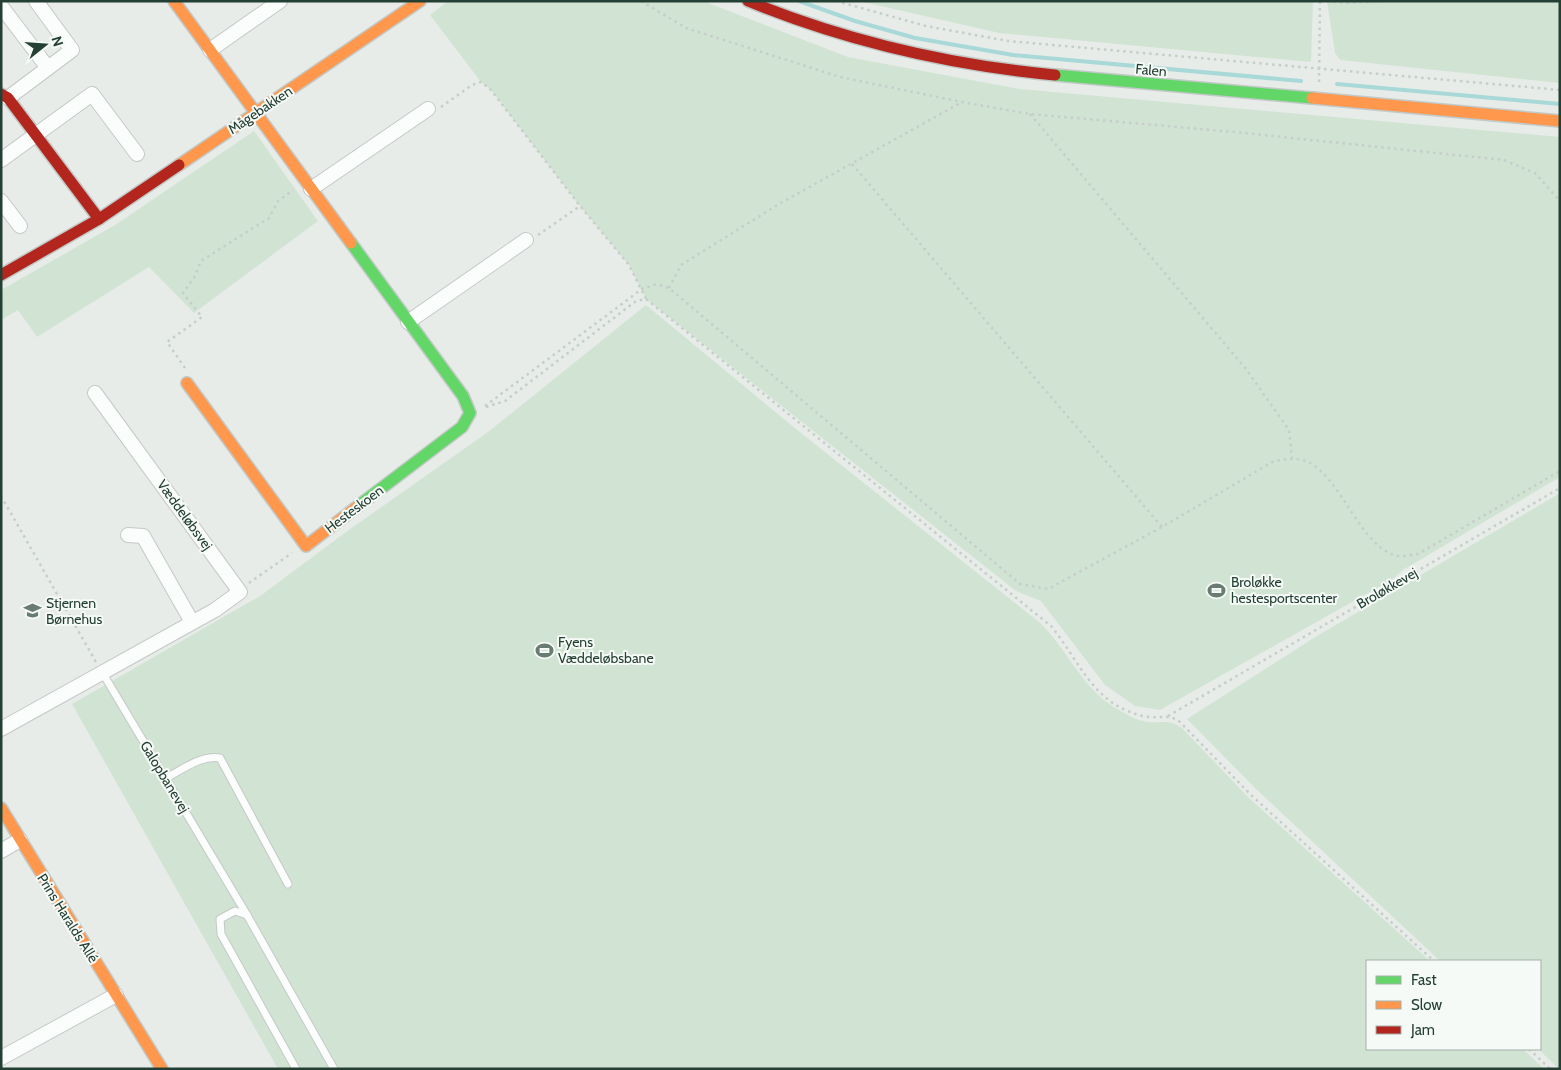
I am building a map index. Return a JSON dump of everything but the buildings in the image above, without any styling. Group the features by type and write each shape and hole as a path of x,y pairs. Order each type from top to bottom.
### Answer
{"street":[{"path":"36,1 72,50 5,96 99,219"},
{"path":"174,1 463,396 470,413"},
{"path":"210,50 280,1"},
{"name":"Mågebakken","path":"1,275 99,219 420,1"},
{"name":"Falen","path":"748,1 838,34 917,55 1004,70 1560,122"},
{"path":"2,3 48,68"},
{"path":"1,160 92,94 137,154"},
{"path":"308,185 428,109"},
{"path":"1,201 20,226"},
{"path":"408,322 526,240"},
{"path":"187,383 306,546"},
{"name":"Væddeløbsvej","path":"96,393 240,592"},
{"name":"Hesteskoen","path":"306,546 462,427 470,413"},
{"path":"128,535 143,536 192,622"},
{"path":"1,729 192,622 240,592"},
{"name":"Prins Haralds Allé","path":"1,808 162,1069"},
{"path":"1,850 20,840"},
{"path":"1,1058 116,995"}],"lane":[{"name":"Galopbanevej","path":"102,672 229,881 334,1069"},
{"path":"166,778 195,762 211,756 220,758 288,884"},
{"path":"247,915 235,911 220,919 221,934 296,1069"}],"path":[{"path":"641,1 686,28 840,77 1030,114 1504,160 1535,174 1560,201"},
{"path":"836,1 926,26 1008,41 1560,90"},
{"path":"1318,100 1320,1"},
{"path":"1327,1 1330,3 1382,1"},
{"path":"428,109 437,110 472,85 481,82 491,90 580,206 629,265 646,299 1052,626 1079,668 1104,696 1121,708 1134,713 1149,717 1167,716 1180,722 1251,795 1433,960"},
{"path":"669,288 681,265 779,204 962,102"},
{"path":"1030,114 1246,369 1289,430 1292,458"},
{"path":"852,164 1162,527"},
{"path":"187,383 189,374 168,342 202,317 183,293 194,278 201,262 269,218 278,201 308,185"},
{"path":"526,240 533,239 580,206"},
{"path":"470,413 493,402 642,289 657,284 669,288 1020,584 1048,589 1162,527 1274,461 1292,458 1308,462 1321,472 1376,544 1398,556 1418,554 1560,471"},
{"path":"470,413 505,401 636,301 646,299"},
{"name":"Broløkkevej","path":"1167,716 1560,488"},
{"path":"1,496 102,672"},
{"path":"240,592 286,556 306,546"},
{"path":"1530,1050 1550,1069"}],"green space":[{"path":"448,1 703,1 848,57 1020,89 1560,137 1560,477 1403,570 1393,579 1160,710 1135,706 1105,685 1041,601 1016,591 646,299 629,265 580,206 491,90 481,82 430,15"},
{"path":"859,1 1313,1 1311,62 999,33"},
{"path":"1327,1 1560,1 1560,83 1340,60 1335,53"},
{"path":"254,131 318,221 194,313 149,267 37,337 18,310 1,320 1,290 115,225"},
{"name":"Fyens Væddeløbsbane","path":"646,305 796,429 1039,622 1058,643 1092,689 1102,698 1114,707 1140,720 1170,722 1182,728 1248,797 1429,960 1366,960 1366,1050 1524,1050 1544,1069 278,1069 72,704 260,596 346,532 488,432"},
{"path":"1560,493 1560,1069 1539,1050 1541,1050 1541,960 1439,960 1256,789 1187,719 1312,639"}],"waterway":[{"path":"799,1 855,21 915,38 1013,55 1301,81"},
{"path":"1337,84 1560,104"}],"traffic: fast":[{"path":"1055,75 1312,98"},
{"path":"351,243 463,396 470,413 462,427 358,506"}],"traffic: slow":[{"path":"174,1 351,243"},
{"path":"179,165 420,1"},
{"path":"1312,98 1560,121"},
{"path":"187,383 306,546 358,506"},
{"path":"1,808 162,1069"}],"traffic: jam":[{"path":"748,1 823,28 899,49 977,65 1055,75"},
{"path":"1,94 8,98 99,219"},
{"path":"1,275 99,219 179,165"}],"place":[{"name":"Broløkke hestesportscenter","path":"1217,590"},
{"name":"Stjernen Børnehus","path":"32,611"},
{"name":"Fyens Væddeløbsbane","path":"544,650"}]}
